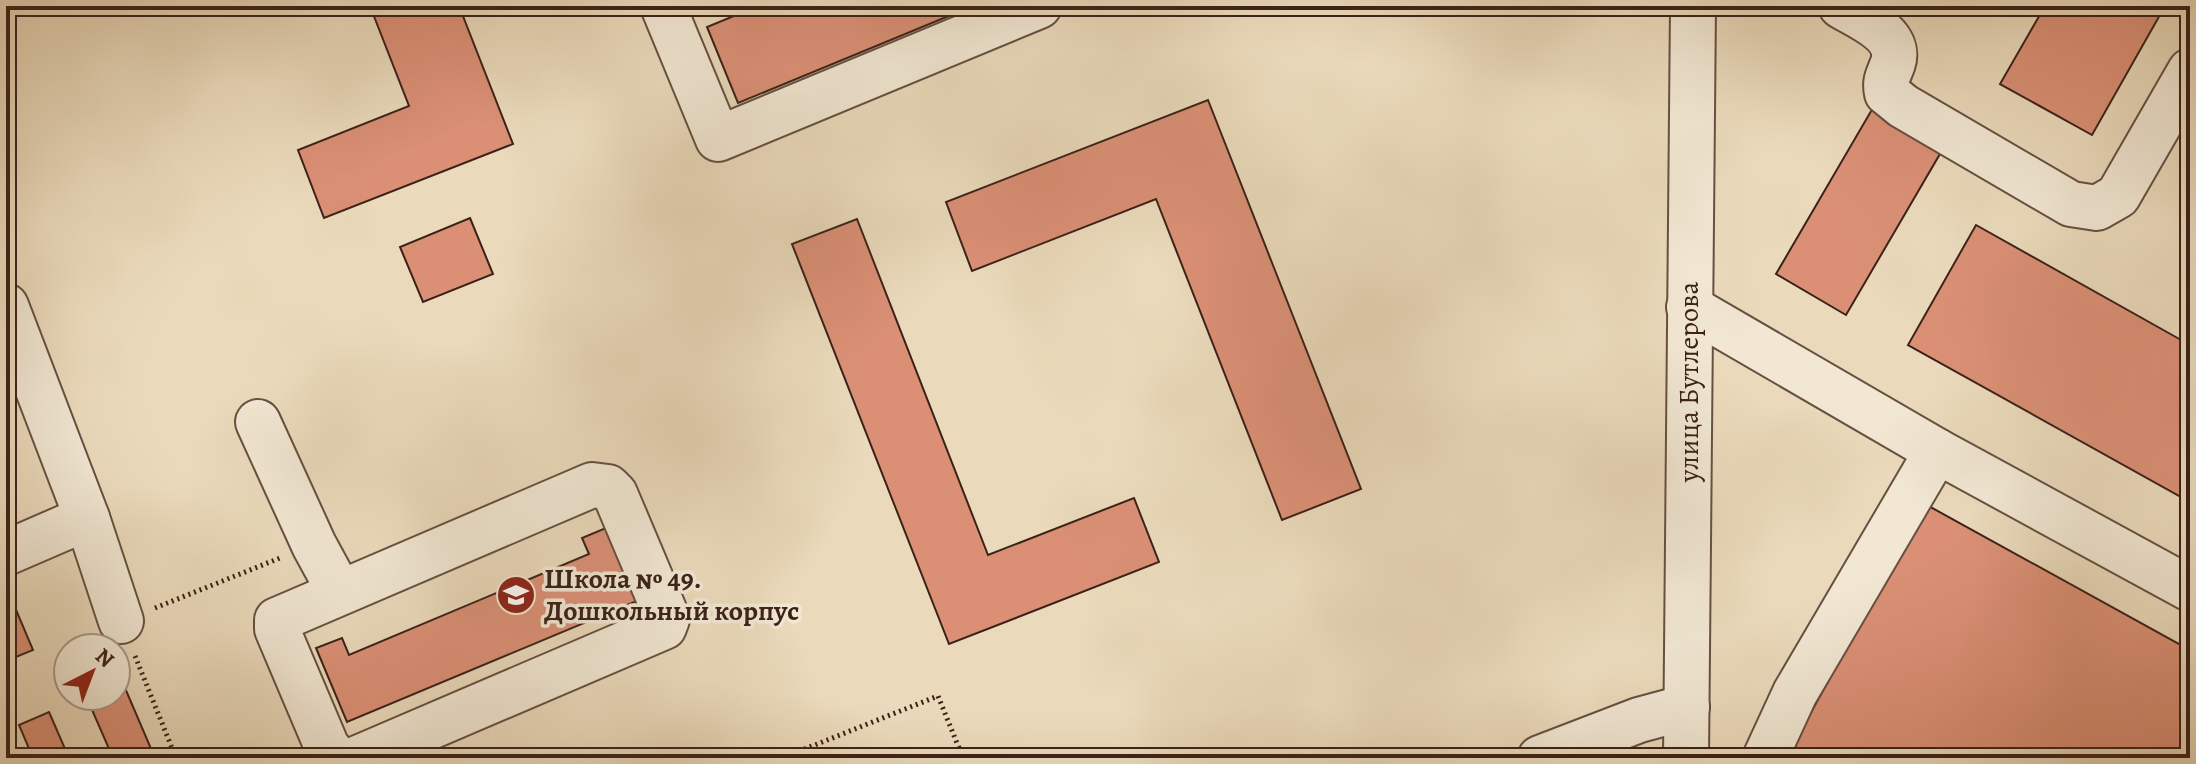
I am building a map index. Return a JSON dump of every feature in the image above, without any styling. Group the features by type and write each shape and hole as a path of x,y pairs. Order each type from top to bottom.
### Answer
{"street":[{"path":"663,6 718,139 1039,6"},
{"path":"1841,6 1882,31 1893,43 1895,60 1885,81 1887,93 1903,106 2071,204 2097,208 2118,196 2190,71"},
{"name":"улица Бутлерова","path":"1686,758 1689,307 1702,9"},
{"path":"6,306 87,518 121,621"},
{"path":"1689,307 1937,451 2190,589"},
{"path":"258,422 314,545 339,591"},
{"path":"1765,758 1795,693 1937,451"},
{"path":"336,758 327,747 276,624 282,616 592,485 601,484 615,494 667,619 664,627 358,758"},
{"path":"6,553 87,518"},
{"path":"1540,758 1639,720 1687,707"}],"path":[{"path":"176,758 121,621 314,545"},
{"path":"782,758 938,696 963,758"}],"building":[{"path":"370,6 459,6 513,144 324,218 298,150 409,106"},
{"path":"758,6 973,6 738,103 707,27"},
{"path":"2045,6 2165,6 2092,135 2000,84"},
{"path":"1208,100 1361,489 1282,520 1156,199 972,271 946,202"},
{"path":"1874,106 1944,147 1846,315 1776,274"},
{"path":"470,218 493,274 423,302 400,247"},
{"path":"857,219 988,555 1134,498 1159,562 949,644 792,244"},
{"path":"1976,225 2190,345 2190,502 1908,345"},
{"path":"1925,504 2190,650 2190,758 1806,758 1791,749"},
{"path":"613,525 644,598 347,722 316,648 342,638 349,655 589,554 582,538"},
{"path":"6,586 33,650 6,661"},
{"path":"132,704 155,758 113,758 93,712 132,712"},
{"path":"49,712 69,758 33,758 19,725"},
{"path":"6,726 20,758 6,758"}],"place":[{"name":"Школа № 49. Дошкольный корпус","path":"516,595"}]}
